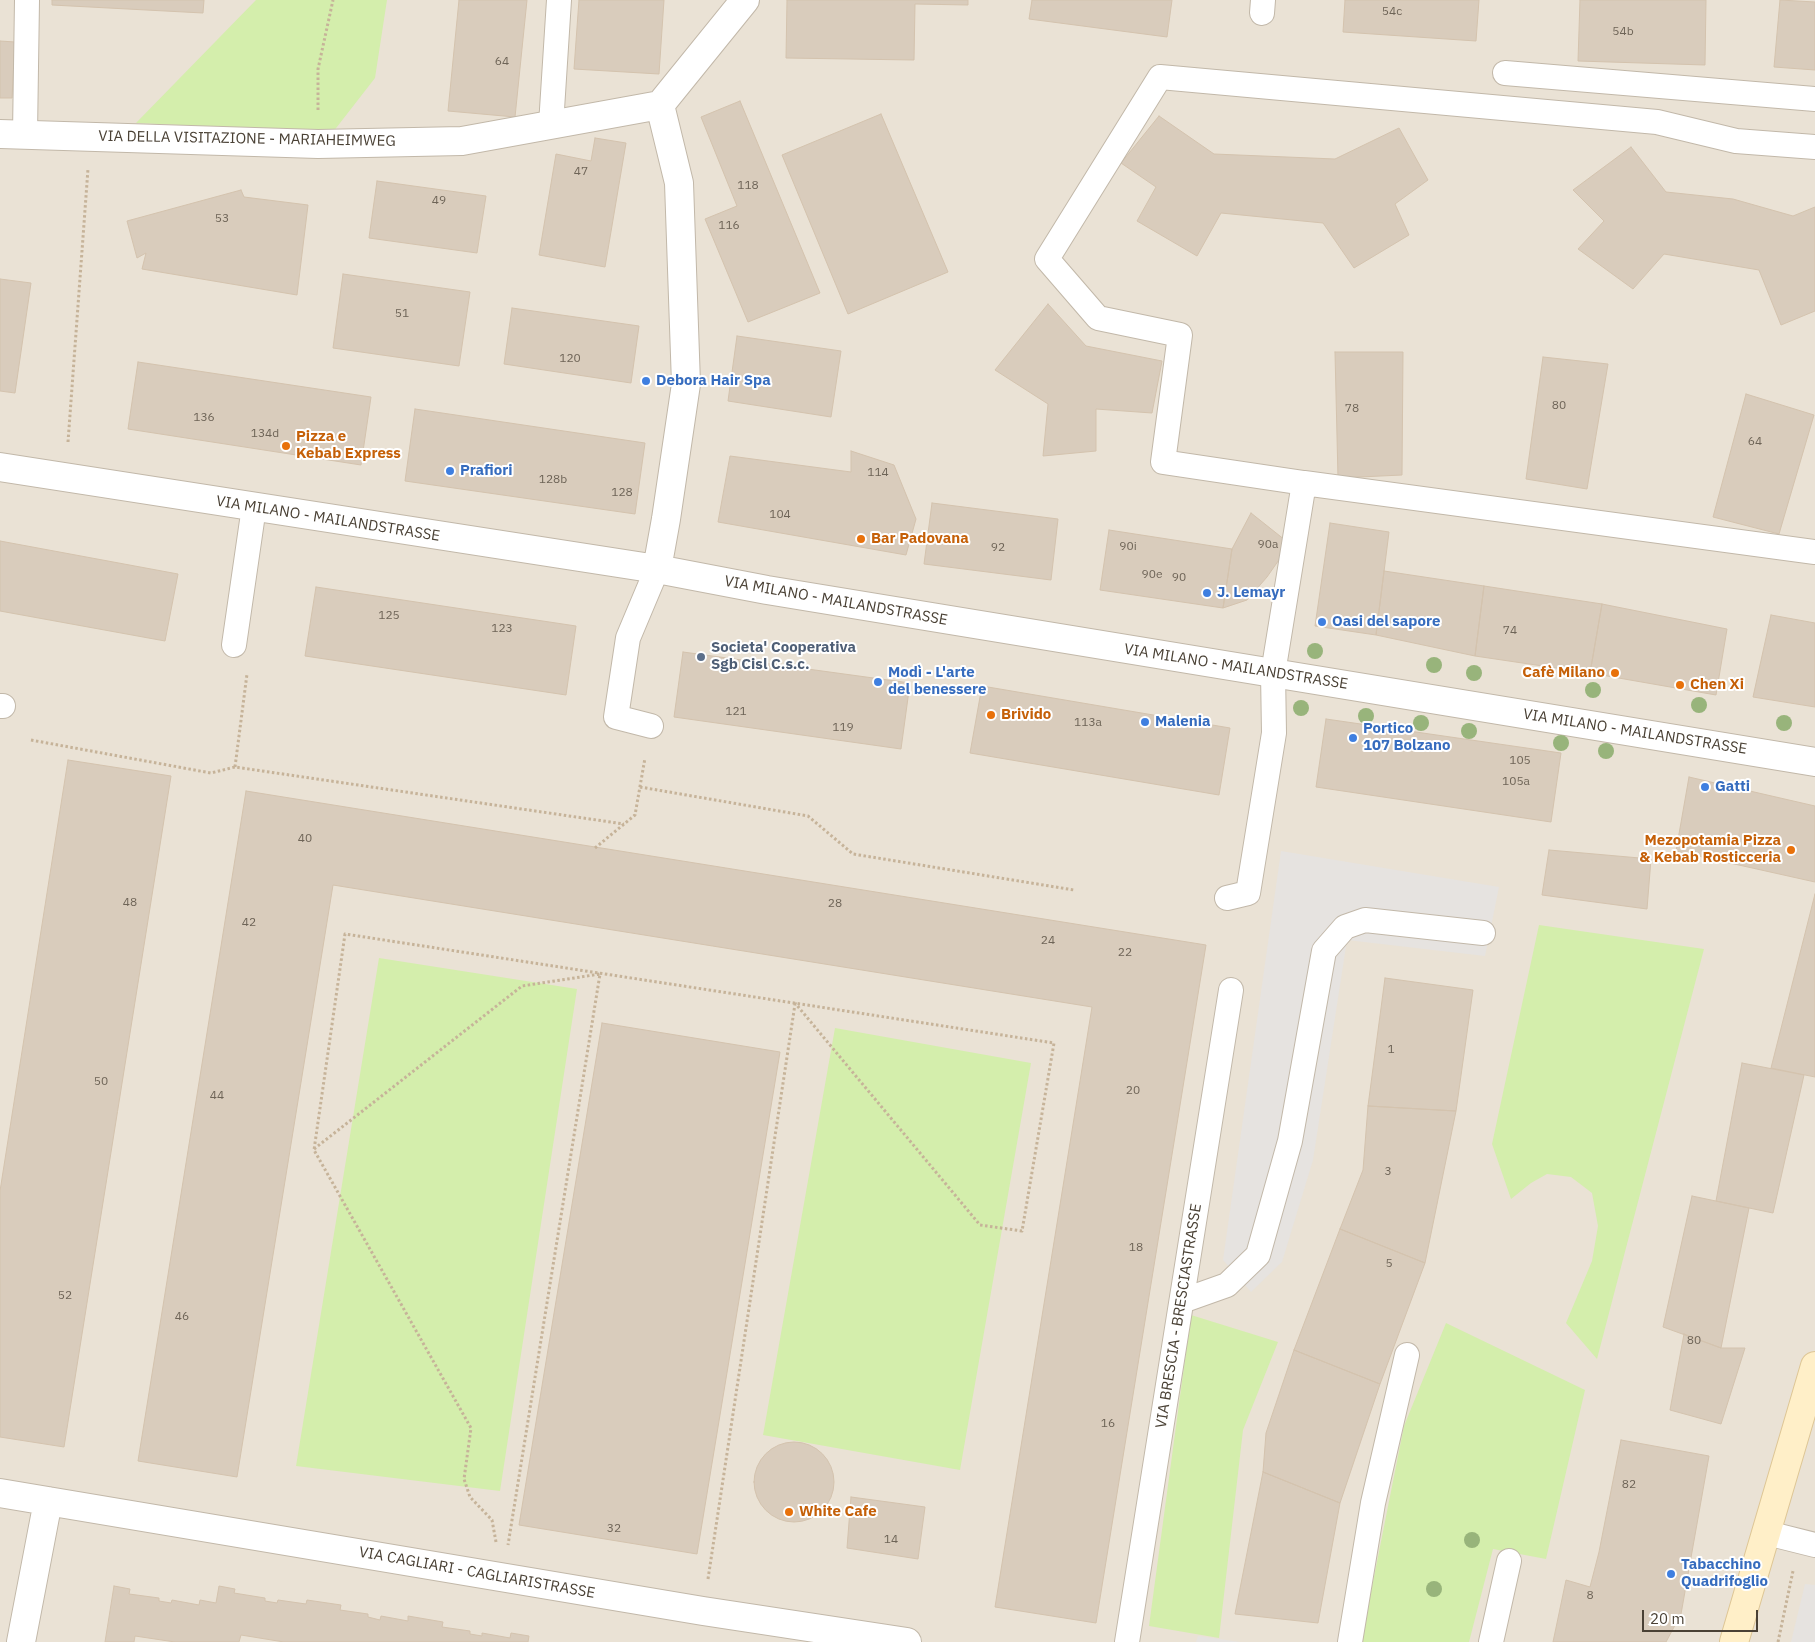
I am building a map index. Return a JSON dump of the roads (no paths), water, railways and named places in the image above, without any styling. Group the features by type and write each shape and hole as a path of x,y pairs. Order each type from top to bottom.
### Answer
{"street":[{"path":"657,570 686,384 679,183 660,106 745,0"},
{"name":"VIA DELLA VISITAZIONE - MARIAHEIMWEG","path":"13,134 318,144 462,142 660,106"},
{"name":"VIA MILANO - MAILANDSTRASSE","path":"0,467 657,570 767,590 1815,762"},
{"path":"1734,1642 1815,1366"},
{"name":"VIA CAGLIARI - CAGLIARISTRASSE","path":"0,1493 703,1611 907,1642"},
{"path":"22,1642 48,1501"}],"lane":[{"name":"VIA DELLA VISITAZIONE - MARIAHEIMWEG","path":"13,134 27,0"},
{"path":"550,125 559,0"},
{"path":"1505,73 1815,99"},
{"path":"1815,147 1736,141 1657,122 1160,77 1047,259 1098,318 1180,335 1163,462 1304,483 1815,552"},
{"path":"1238,896 1274,733 1273,673 1304,483"},
{"path":"234,645 254,507"},
{"path":"651,726 616,717 628,638 657,570"},
{"path":"1182,1302 1228,1285 1258,1255 1290,1141 1324,951 1345,927 1366,920 1483,933"},
{"name":"VIA BRESCIA - BRESCIASTRASSE","path":"1127,1642 1231,990"},
{"path":"1350,1642 1374,1503 1407,1356"},
{"path":"1767,1533 1815,1545"},
{"path":"1491,1642 1509,1561"}],"place":[{"name":"Debora Hair Spa","path":"646,381"},
{"name":"Pizza e Kebab Express","path":"286,446"},
{"name":"Prafiori","path":"450,471"},
{"name":"Bar Padovana","path":"861,539"},
{"name":"J. Lemayr","path":"1207,593"},
{"name":"Oasi del sapore","path":"1322,622"},
{"name":"Societa' Cooperativa Sgb Cisl C.s.c.","path":"701,657"},
{"name":"Cafè Milano","path":"1615,673"},
{"name":"Modì - L'arte del benessere","path":"878,682"},
{"name":"Chen Xi","path":"1680,685"},
{"name":"Brivido","path":"991,715"},
{"name":"Malenia","path":"1145,722"},
{"name":"Portico 107 Bolzano","path":"1353,738"},
{"name":"Gatti","path":"1705,787"},
{"name":"Mezopotamia Pizza & Kebab Rosticceria","path":"1791,850"},
{"name":"White Cafe","path":"789,1512"},
{"name":"Tabacchino Quadrifoglio","path":"1671,1574"}]}
